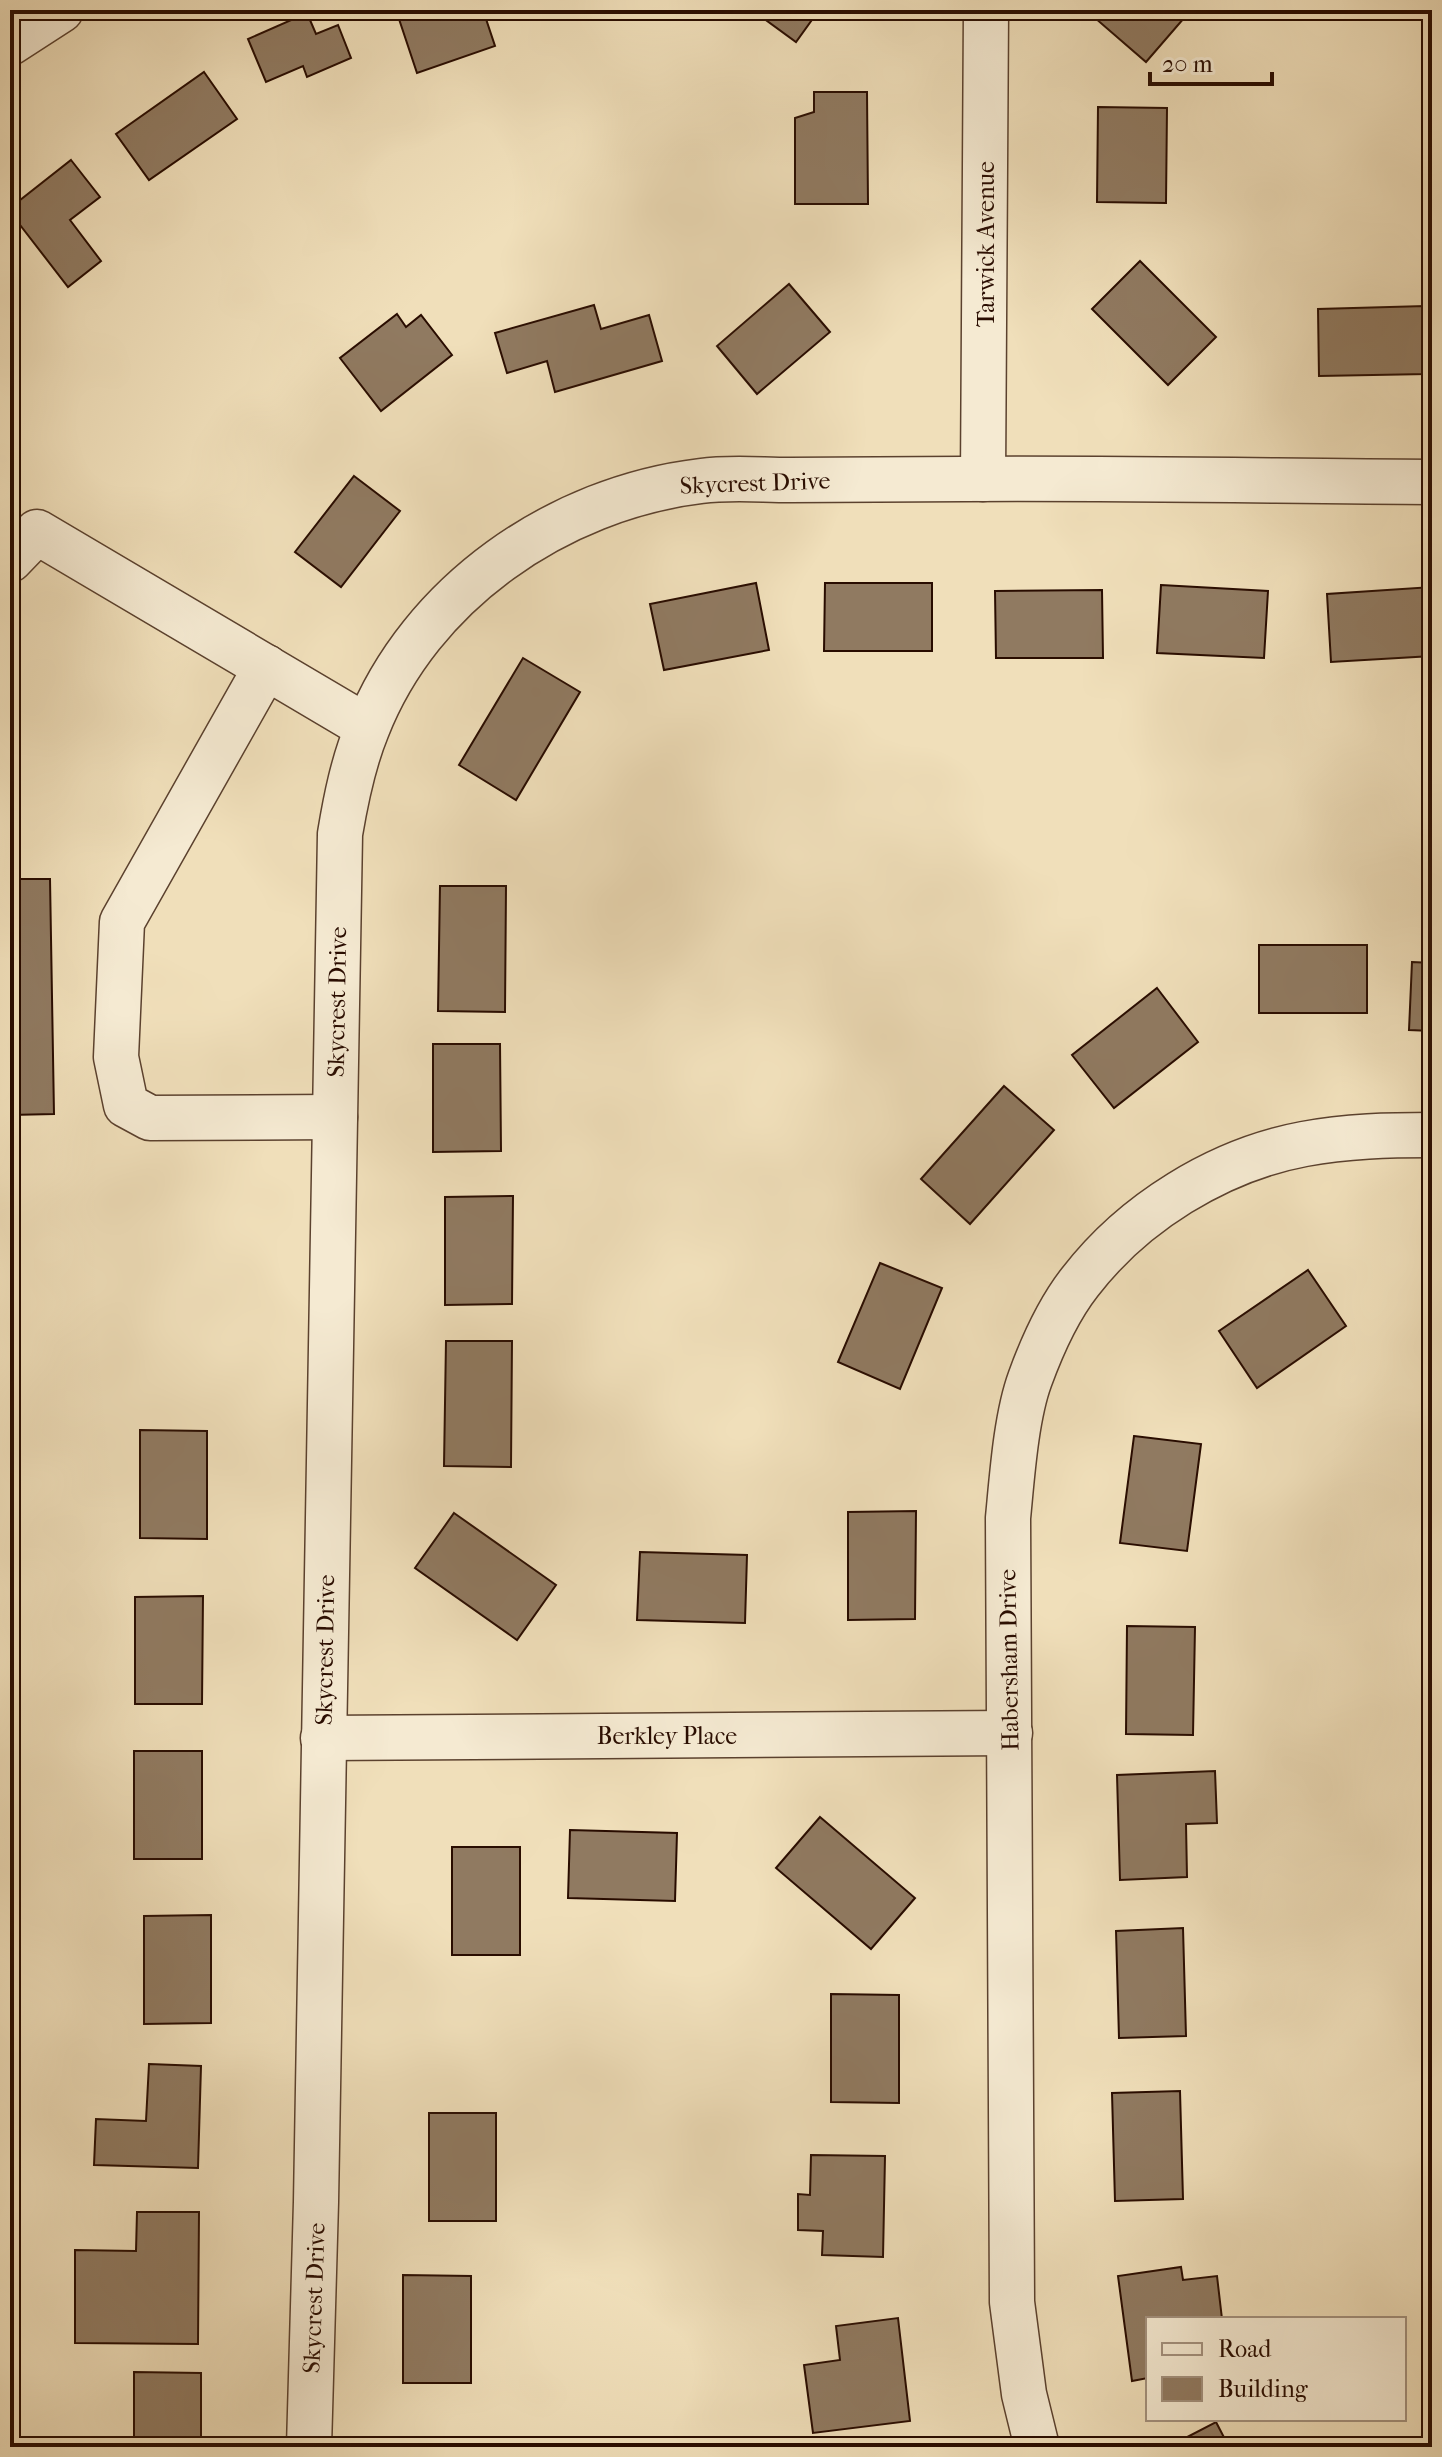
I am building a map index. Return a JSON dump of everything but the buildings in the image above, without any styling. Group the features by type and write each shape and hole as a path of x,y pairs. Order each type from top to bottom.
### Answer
{"street":[{"path":"10,43 61,10"},
{"name":"Tarwick Avenue","path":"983,479 986,10"},
{"name":"Skycrest Drive","path":"309,2447 340,834 350,780 367,727 393,677 431,624 484,572 537,535 586,510 648,489 703,480 1432,482"},
{"path":"10,560 37,532 367,727"},
{"path":"266,667 122,922 116,1057 126,1105 150,1118 335,1117"},
{"name":"Habersham Drive","path":"1037,2447 1024,2394 1012,2302 1008,1518 1013,1465 1029,1383 1050,1331 1079,1283 1116,1242 1159,1207 1207,1178 1258,1157 1303,1144 1367,1135 1432,1135"},
{"name":"Berkley Place","path":"323,1738 1010,1733"}]}
